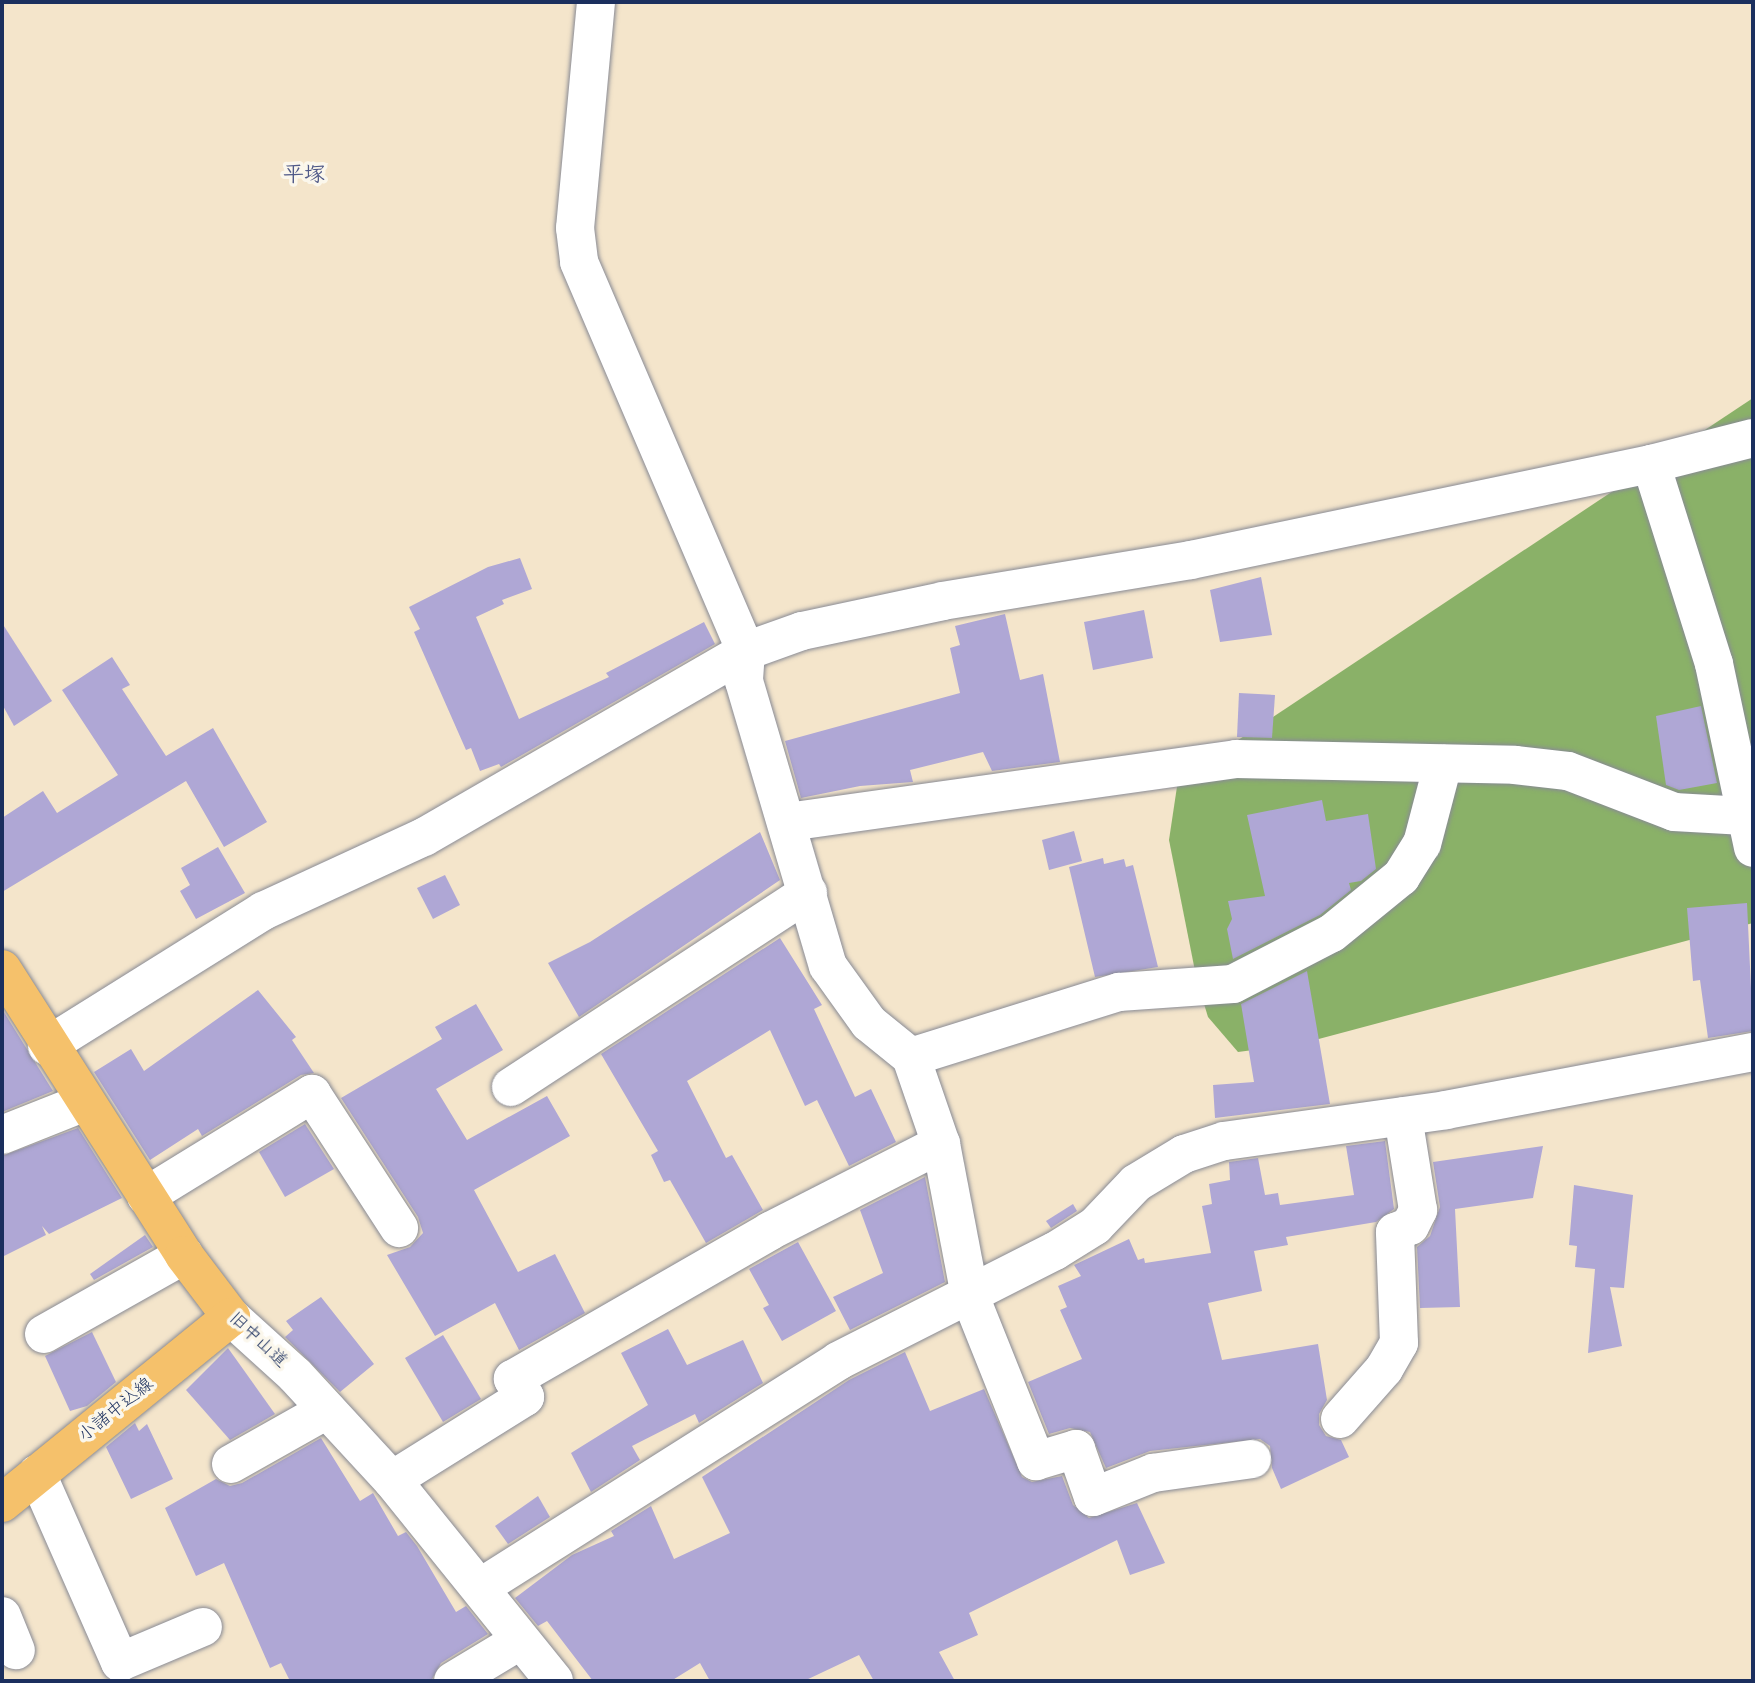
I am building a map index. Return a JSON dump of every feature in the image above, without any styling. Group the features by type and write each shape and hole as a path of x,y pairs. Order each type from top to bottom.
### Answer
{"main road":[{"name":"旧中山道","path":"2,969 47,1046 184,1255 231,1317"},
{"name":"小諸中込線","path":"2,1503 231,1317"}],"street":[{"path":"596,2 575,228 579,262 746,650 744,681 788,822 828,966 869,1023 911,1057 942,1144 970,1296 1036,1461 1076,1449 1093,1497 1153,1473 1252,1459"},
{"path":"47,1046 263,911 424,837 746,650 802,631 943,601 1191,560 1651,464 1753,438"},
{"path":"788,822 1236,759 1443,764 1568,771 1674,812 1749,832 1714,664 1651,464"},
{"path":"911,1057 1119,992 1233,984 1332,933 1401,877 1422,844 1443,764"},
{"path":"510,1087 808,893"},
{"path":"481,1587 838,1361 970,1296 1095,1226 1136,1183 1184,1154 1224,1141 1403,1116 1753,1052"},
{"path":"146,1196 312,1094 399,1228"},
{"path":"2,1135 85,1102"},
{"path":"1340,1419 1384,1369 1399,1343 1395,1232 1409,1227 1418,1210 1403,1116"},
{"path":"392,1480 525,1397 513,1379 770,1231 942,1144"},
{"path":"44,1334 184,1255"},
{"name":"旧中山道","path":"231,1317 327,1410 392,1480 481,1587 554,1681"},
{"path":"231,1464 327,1410"},
{"path":"37,1474 120,1662 203,1627"},
{"path":"453,1681 521,1640"}],"green space":[{"path":"1753,398 1753,923 1300,1044 1238,1052 1208,1017 1197,981 1169,840 1178,780"}],"building":[{"path":"520,558 532,589 502,600 504,604 476,617 519,719 609,677 606,673 704,622 715,644 501,767 499,764 480,771 471,748 466,750 414,632 420,629 409,607 488,567"},
{"path":"1261,577 1272,635 1220,642 1210,590"},
{"path":"1144,610 1153,658 1093,670 1084,622"},
{"path":"1005,614 1020,680 1043,674 1060,762 992,771 983,752 910,770 913,782 860,786 801,798 785,741 960,693 950,648 960,645 955,626"},
{"path":"2,623 52,701 14,726 2,704"},
{"path":"112,657 130,685 122,689 166,756 213,728 267,822 224,847 186,781 2,892 2,818 43,791 57,813 118,775 62,690"},
{"path":"1239,693 1275,695 1272,738 1237,737"},
{"path":"1701,706 1717,783 1679,790 1666,785 1656,716"},
{"path":"1322,800 1326,821 1368,814 1376,869 1361,881 1349,883 1351,890 1320,915 1233,959 1227,929 1232,919 1228,901 1265,896 1247,815"},
{"path":"1074,831 1082,861 1049,870 1042,840"},
{"path":"760,832 780,880 579,1017 548,963 590,942"},
{"path":"218,847 245,893 196,919 180,891 190,885 181,868"},
{"path":"1103,858 1104,864 1124,859 1126,867 1133,865 1158,967 1095,977 1069,867"},
{"path":"445,875 460,905 433,919 417,888"},
{"path":"1747,903 1753,1031 1708,1038 1700,980 1693,981 1687,908"},
{"path":"780,938 822,1005 814,1009 855,1097 871,1089 896,1142 849,1166 817,1100 805,1106 770,1030 687,1081 726,1158 732,1155 763,1210 706,1243 670,1180 664,1182 651,1155 658,1151 601,1054"},
{"path":"1307,971 1330,1104 1215,1118 1213,1085 1254,1082 1241,1004"},
{"path":"258,990 296,1037 292,1040 314,1073 301,1075 202,1136 198,1129 150,1160 94,1072 131,1049 144,1071"},
{"path":"476,1004 503,1050 436,1089 467,1140 547,1096 570,1136 474,1190 518,1272 555,1254 585,1313 519,1350 495,1303 435,1336 387,1255 410,1247 423,1233 418,1217 341,1098 442,1039 435,1027"},
{"path":"2,1009 53,1091 2,1112"},
{"path":"305,1124 334,1169 285,1197 259,1152"},
{"path":"78,1128 122,1198 49,1234 42,1226 46,1235 2,1257 2,1156"},
{"path":"1385,1141 1394,1209 1376,1222 1286,1237 1288,1245 1254,1251 1262,1291 1208,1303 1222,1360 1318,1344 1327,1400 1319,1414 1319,1425 1326,1436 1341,1440 1349,1457 1281,1489 1272,1468 1270,1446 1260,1439 1150,1451 1106,1468 1090,1432 1070,1428 1049,1434 1028,1382 1082,1359 1060,1310 1067,1307 1058,1286 1081,1276 1074,1265 1129,1239 1138,1260 1144,1258 1145,1263 1211,1253 1202,1206 1212,1204 1209,1184 1230,1180 1229,1162 1258,1158 1265,1195 1278,1193 1280,1205 1354,1195 1346,1146"},
{"path":"1543,1146 1533,1198 1455,1209 1460,1307 1420,1308 1417,1247 1430,1236 1440,1207 1433,1162"},
{"path":"925,1177 945,1282 850,1330 833,1297 883,1273 860,1210"},
{"path":"1574,1185 1633,1195 1624,1288 1610,1287 1622,1346 1588,1353 1595,1269 1575,1267 1577,1246 1569,1245"},
{"path":"1073,1204 1077,1211 1051,1228 1046,1221"},
{"path":"145,1235 153,1247 94,1280 90,1274"},
{"path":"798,1242 836,1311 782,1341 763,1308 769,1305 749,1269"},
{"path":"321,1297 374,1364 340,1392 285,1337 293,1330 286,1321"},
{"path":"668,1329 687,1365 743,1340 763,1383 699,1423 695,1414 632,1446 640,1460 591,1492 571,1453 648,1405 621,1353"},
{"path":"92,1332 116,1382 87,1406 70,1411 45,1356"},
{"path":"443,1335 481,1399 443,1422 405,1358"},
{"path":"228,1348 275,1414 230,1440 186,1390"},
{"path":"905,1352 930,1411 984,1389 1022,1477 1032,1482 1062,1476 1073,1505 1089,1518 1137,1503 1165,1563 1130,1575 1117,1540 969,1613 978,1635 939,1652 955,1681 874,1681 859,1655 804,1681 710,1681 700,1663 671,1681 593,1681 547,1621 538,1626 515,1598 572,1555 614,1536 611,1531 651,1506 674,1559 730,1533 702,1477 849,1380"},
{"path":"135,1423 139,1431 147,1424 173,1479 131,1499 106,1447"},
{"path":"321,1438 360,1501 373,1493 398,1536 406,1532 417,1546 456,1612 466,1606 488,1634 441,1663 431,1681 290,1681 281,1663 270,1668 224,1563 196,1576 165,1508 216,1479 230,1486 242,1483"},
{"path":"538,1496 550,1517 508,1544 495,1526"}],"district":[{"name":"平塚","path":"304,175"}]}
